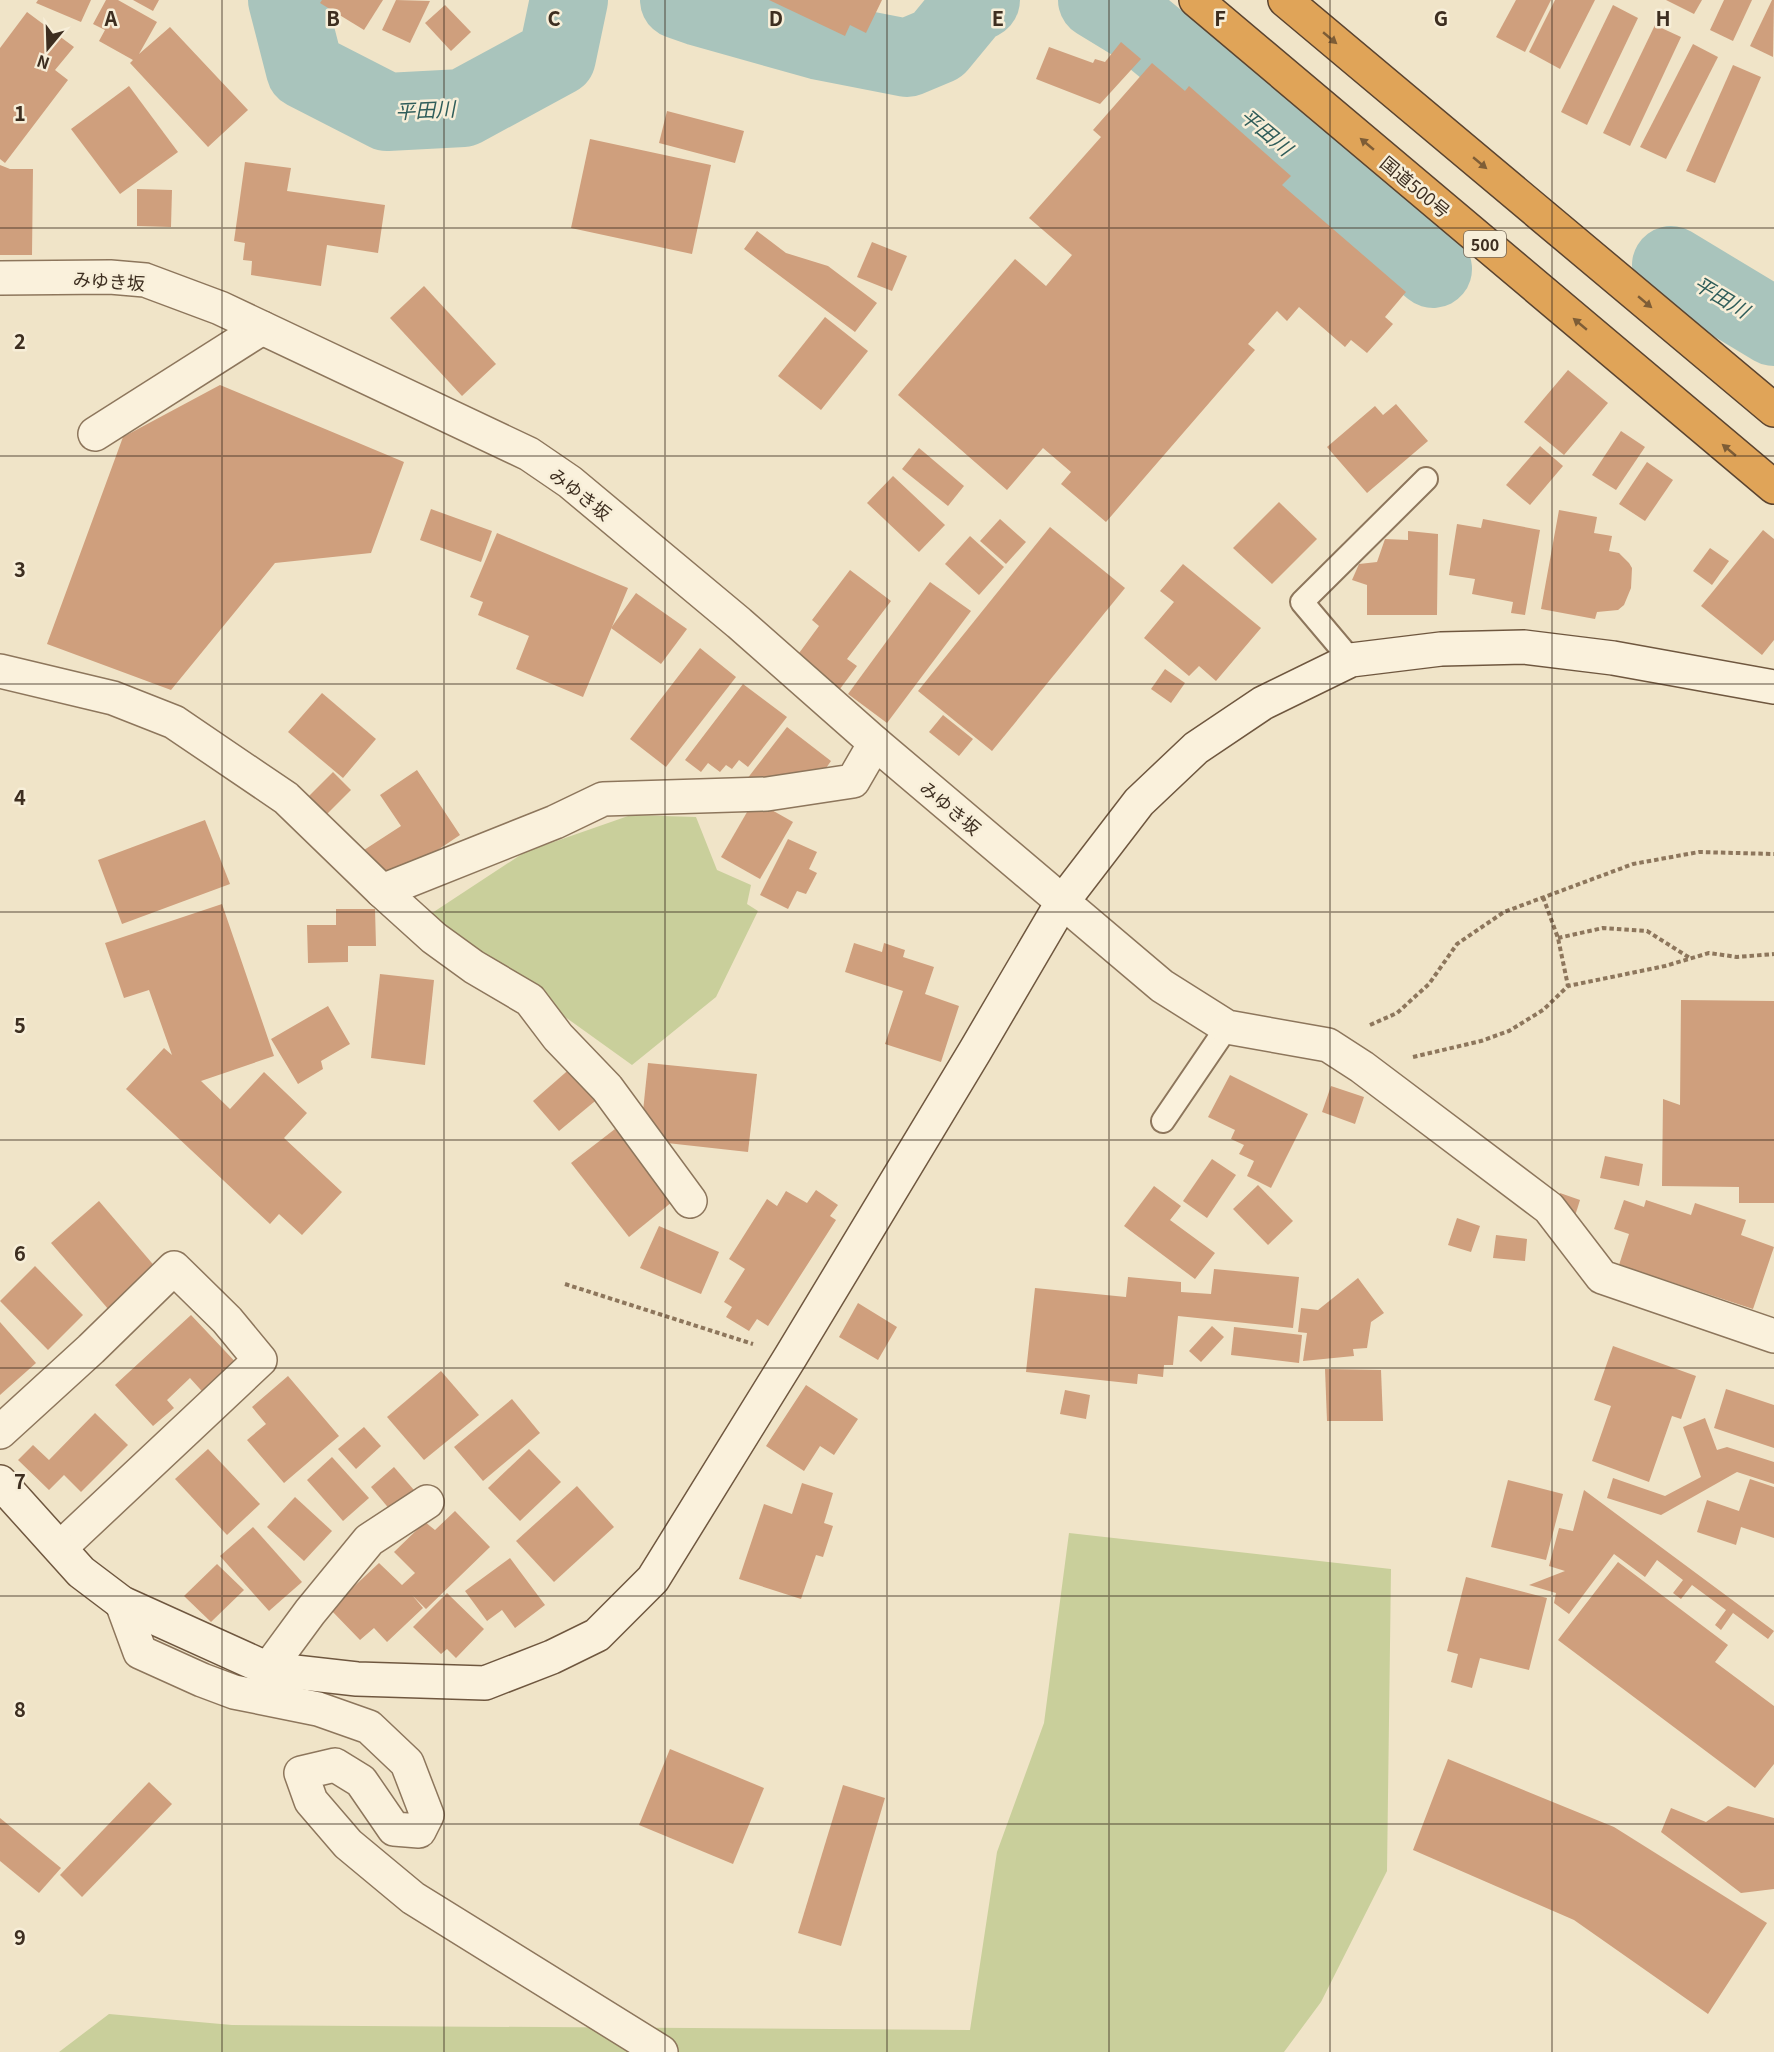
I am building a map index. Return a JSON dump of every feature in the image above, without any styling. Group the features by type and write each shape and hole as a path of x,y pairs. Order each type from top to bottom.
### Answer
{"highway":[{"name":"国道500号","path":"1196,0 1774,487"},
{"path":"1285,0 1774,410"}],"street":[{"name":"みゆき坂","path":"0,278 110,277 145,280 220,308 477,428 537,460 570,482 730,615 875,743 1162,986 1227,1027"},
{"path":"95,434 262,328"},
{"path":"0,1482 81,1572 122,1603 268,1669 357,1679 485,1683 552,1657 597,1635 653,1579 791,1356 1063,901 1139,802 1196,748 1263,703 1351,660 1441,649 1524,647 1613,658 1774,687"},
{"path":"0,670 113,698 174,722 286,798 434,938 474,967 530,1000 558,1037 607,1088 690,1201"},
{"path":"382,891 555,822 603,799 767,794 853,782 875,743"},
{"path":"1227,1027 1328,1045 1362,1067 1549,1208 1602,1277 1774,1336"},
{"path":"0,1432 91,1349 174,1268 227,1320 260,1360 60,1548"},
{"path":"268,1669 310,1612 369,1540 427,1502"},
{"path":"122,1603 140,1652 234,1692 318,1709 369,1727 407,1763 427,1815 418,1831 394,1829 361,1781 335,1765 301,1773 311,1801 348,1844 413,1898 661,2052"}],"lane":[{"path":"1351,660 1302,603 1426,479"},
{"path":"1163,1121 1227,1027"}],"path":[{"path":"1328,1045 1397,1013 1429,984 1457,944 1504,912 1633,864 1699,852 1774,854"},
{"path":"1543,897 1558,938 1568,987"},
{"path":"1558,938 1603,928 1647,931 1690,959"},
{"path":"1362,1067 1443,1051 1509,1031 1543,1010 1568,987 1709,953 1737,957 1774,954"},
{"path":"565,1284 791,1356"}],"green space":[{"path":"631,815 696,817 717,870 751,885 747,904 758,911 716,997 632,1065 426,917 525,852"},
{"path":"1069,1533 1391,1569 1387,1871 1321,2002 1284,2052 59,2052 109,2014 232,2025 970,2030 997,1852 1044,1723"}],"building":[{"path":"38,0 91,0 81,22 36,3"},
{"path":"106,0 118,0 157,22 139,54 170,27 248,110 208,147 130,63 133,60 99,41 105,30 93,24"},
{"path":"133,0 159,0 153,11"},
{"path":"322,0 383,0 364,30 320,3"},
{"path":"396,0 430,1 410,43 382,30"},
{"path":"769,0 882,0 866,33 850,25 845,36"},
{"path":"1516,0 1551,0 1525,52 1496,37"},
{"path":"1555,0 1595,0 1560,69 1529,52"},
{"path":"1666,0 1702,0 1694,14"},
{"path":"1724,0 1752,0 1733,41 1710,30"},
{"path":"1774,0 1773,57 1750,46"},
{"path":"445,5 471,32 451,51 425,23"},
{"path":"1613,5 1638,18 1587,125 1561,112"},
{"path":"27,12 74,47 55,70 68,80 5,163 0,159 0,48"},
{"path":"1655,25 1681,37 1630,146 1603,133"},
{"path":"1121,42 1141,59 1100,104 1036,79 1049,47 1093,63 1095,59 1105,62"},
{"path":"1693,44 1718,57 1666,159 1640,147"},
{"path":"1152,63 1185,91 1189,86 1291,176 1282,185 1406,292 1385,317 1393,324 1367,353 1351,340 1345,347 1299,307 1287,321 1277,311 1248,344 1255,350 1106,522 1061,484 1071,472 1043,448 1007,490 898,395 1015,259 1046,286 1072,255 1029,218 1101,137 1093,130"},
{"path":"1733,65 1761,77 1715,183 1686,171"},
{"path":"129,86 178,152 120,194 71,129"},
{"path":"667,111 744,131 735,163 659,143"},
{"path":"590,139 711,165 692,254 571,228"},
{"path":"245,162 291,168 287,191 385,205 378,253 327,245 321,286 251,275 252,261 243,260 245,243 234,241"},
{"path":"0,165 10,169 33,169 32,255 0,255"},
{"path":"137,189 172,190 171,227 137,226"},
{"path":"757,231 786,253 828,266 877,303 855,332 744,249"},
{"path":"872,242 907,256 892,291 857,277"},
{"path":"424,286 496,364 462,396 390,318"},
{"path":"825,317 868,351 821,410 778,376"},
{"path":"1568,370 1608,403 1564,455 1524,422"},
{"path":"220,385 404,462 371,553 275,563 171,690 47,644 123,437"},
{"path":"1396,404 1428,441 1367,493 1327,447 1375,406 1383,415"},
{"path":"1621,431 1645,447 1616,490 1592,475"},
{"path":"1540,446 1563,466 1530,505 1506,485"},
{"path":"919,448 964,486 948,506 902,469"},
{"path":"1647,462 1673,480 1645,521 1619,504"},
{"path":"893,476 945,525 919,552 867,503"},
{"path":"1279,502 1317,539 1272,584 1233,548"},
{"path":"431,509 492,531 481,562 420,540"},
{"path":"1559,510 1597,517 1594,533 1612,536 1609,551 1619,553 1632,568 1631,588 1624,605 1618,610 1597,612 1595,619 1541,609"},
{"path":"1000,519 1026,542 1006,564 980,541"},
{"path":"1483,519 1540,530 1525,615 1511,613 1513,602 1472,594 1475,579 1449,575 1457,524 1481,528"},
{"path":"1050,527 1125,588 992,751 918,691"},
{"path":"1763,530 1774,539 1774,640 1762,655 1701,606"},
{"path":"1408,531 1438,534 1437,615 1367,615 1367,585 1352,580 1359,564 1377,562 1385,539 1408,540"},
{"path":"497,533 628,588 583,697 516,669 529,636 478,615 483,602 470,597"},
{"path":"970,536 1004,567 979,595 945,564"},
{"path":"1710,548 1729,561 1712,585 1693,571"},
{"path":"1183,564 1261,628 1216,681 1199,666 1189,676 1144,638 1174,602 1160,591"},
{"path":"850,570 891,601 847,659 857,666 834,697 791,664 819,626 812,620"},
{"path":"930,582 971,611 887,723 848,694"},
{"path":"636,593 687,629 661,664 611,628"},
{"path":"700,648 736,677 666,767 630,739"},
{"path":"1165,669 1185,683 1171,703 1151,689"},
{"path":"743,684 787,717 748,767 739,760 732,769 726,765 720,772 708,763 701,772 685,760"},
{"path":"322,693 376,739 343,778 288,732"},
{"path":"943,715 973,739 959,756 929,732"},
{"path":"787,727 831,761 819,778 747,779"},
{"path":"417,770 460,835 387,884 364,850 401,826 380,795"},
{"path":"333,772 351,790 327,814 309,796"},
{"path":"754,800 793,822 760,879 721,857"},
{"path":"205,820 230,884 122,924 98,860"},
{"path":"788,839 817,852 809,869 817,873 806,894 797,891 788,909 760,895"},
{"path":"222,904 274,1056 201,1081 230,1109 264,1072 307,1113 284,1138 342,1192 302,1235 279,1214 270,1224 126,1089 164,1048 172,1055 149,990 124,998 105,943"},
{"path":"336,909 375,909 376,946 348,946 348,962 308,963 307,925 336,925"},
{"path":"854,943 882,952 884,943 905,950 903,957 934,967 925,994 959,1006 941,1062 885,1044 903,991 845,972"},
{"path":"380,974 434,980 425,1065 371,1058"},
{"path":"1681,1000 1774,1001 1774,1203 1739,1203 1739,1187 1662,1186 1663,1099 1680,1105"},
{"path":"328,1006 350,1044 321,1061 323,1069 298,1084 271,1039"},
{"path":"648,1063 757,1074 748,1152 640,1140"},
{"path":"573,1066 600,1097 559,1131 533,1101"},
{"path":"1230,1075 1308,1114 1271,1188 1247,1176 1254,1161 1239,1154 1244,1145 1231,1139 1235,1130 1208,1117"},
{"path":"1331,1086 1364,1097 1355,1124 1322,1112"},
{"path":"615,1129 672,1202 629,1237 571,1163"},
{"path":"1605,1156 1643,1164 1639,1186 1600,1178"},
{"path":"1212,1159 1236,1175 1207,1218 1183,1201"},
{"path":"1258,1185 1293,1221 1268,1245 1233,1209"},
{"path":"1154,1186 1181,1206 1170,1220 1215,1253 1195,1279 1124,1226"},
{"path":"816,1190 838,1205 830,1216 836,1220 768,1326 757,1319 749,1331 726,1317 732,1307 724,1302 745,1269 729,1259 767,1199 777,1206 786,1191 807,1203"},
{"path":"1560,1193 1580,1200 1574,1219 1554,1212"},
{"path":"1624,1200 1644,1207 1646,1200 1691,1215 1695,1203 1746,1220 1741,1235 1774,1247 1753,1309 1619,1265 1629,1234 1614,1229"},
{"path":"99,1201 157,1269 109,1310 51,1243"},
{"path":"1457,1218 1480,1226 1471,1252 1448,1245"},
{"path":"659,1226 719,1252 701,1294 640,1268"},
{"path":"1496,1235 1527,1239 1525,1261 1493,1258"},
{"path":"35,1266 83,1315 48,1350 0,1301"},
{"path":"1214,1269 1299,1277 1293,1328 1178,1316 1173,1365 1164,1365 1163,1377 1138,1374 1137,1384 1026,1372 1035,1288 1126,1297 1128,1277 1181,1282 1181,1292 1211,1294"},
{"path":"1358,1278 1384,1313 1371,1322 1367,1348 1353,1349 1354,1356 1303,1361 1307,1333 1298,1332 1301,1308 1318,1310"},
{"path":"858,1303 897,1327 878,1360 839,1337"},
{"path":"191,1315 242,1369 209,1399 190,1378 167,1400 174,1408 153,1426 115,1385"},
{"path":"0,1322 36,1363 0,1395"},
{"path":"1212,1326 1224,1337 1201,1362 1189,1351"},
{"path":"1234,1327 1302,1335 1299,1363 1231,1355"},
{"path":"1613,1346 1696,1376 1681,1419 1672,1416 1649,1482 1592,1461 1611,1406 1594,1400"},
{"path":"1325,1369 1381,1370 1383,1421 1327,1421"},
{"path":"441,1371 479,1415 424,1460 387,1417"},
{"path":"288,1376 339,1436 284,1483 247,1440 266,1424 252,1407"},
{"path":"806,1385 858,1419 834,1455 820,1446 804,1471 766,1446"},
{"path":"1726,1389 1774,1405 1774,1448 1714,1428"},
{"path":"1065,1390 1090,1395 1086,1419 1060,1414"},
{"path":"512,1399 540,1433 483,1481 454,1447"},
{"path":"95,1413 128,1445 81,1492 64,1475 49,1490 18,1460 33,1445 49,1460"},
{"path":"1705,1418 1717,1450 1727,1447 1774,1462 1774,1484 1737,1472 1661,1515 1607,1498 1613,1478 1665,1496 1701,1477 1683,1427"},
{"path":"364,1427 381,1446 356,1469 338,1449"},
{"path":"208,1449 260,1504 227,1535 175,1479"},
{"path":"529,1449 561,1482 520,1521 488,1488"},
{"path":"332,1457 369,1498 343,1521 307,1480"},
{"path":"394,1467 420,1497 396,1517 371,1487"},
{"path":"1750,1479 1774,1487 1774,1538 1741,1527 1736,1545 1697,1532 1707,1500 1739,1511"},
{"path":"1508,1480 1563,1494 1546,1560 1491,1547"},
{"path":"802,1483 833,1493 824,1523 833,1526 823,1557 816,1555 801,1599 739,1579 764,1504 792,1514"},
{"path":"577,1486 614,1527 554,1582 516,1541"},
{"path":"1584,1490 1774,1631 1768,1639 1733,1613 1721,1630 1715,1625 1726,1610 1692,1585 1681,1599 1673,1593 1683,1580 1657,1560 1645,1577 1614,1554 1569,1614 1554,1603 1556,1593 1529,1585 1565,1571 1549,1566 1559,1528 1573,1531"},
{"path":"295,1497 332,1531 304,1561 267,1527"},
{"path":"455,1511 490,1547 426,1609 412,1595 423,1608 387,1642 374,1628 360,1640 330,1609 379,1563 402,1585 415,1573 394,1552 425,1522 435,1530"},
{"path":"253,1527 302,1582 269,1611 220,1556"},
{"path":"510,1558 545,1605 515,1628 502,1610 487,1621 465,1591"},
{"path":"1618,1562 1728,1645 1715,1662 1774,1706 1774,1764 1755,1788 1558,1640"},
{"path":"217,1564 244,1590 211,1622 184,1596"},
{"path":"1466,1577 1547,1598 1529,1670 1480,1658 1472,1688 1451,1682 1458,1654 1447,1651"},
{"path":"447,1593 484,1629 456,1658 447,1649 441,1654 413,1627"},
{"path":"670,1749 764,1788 733,1864 639,1825"},
{"path":"1448,1759 1614,1827 1767,1923 1708,2014 1574,1920 1413,1850"},
{"path":"149,1782 172,1804 82,1897 60,1875"},
{"path":"843,1785 885,1798 841,1946 798,1933"},
{"path":"1728,1806 1774,1818 1774,1889 1741,1893 1661,1832 1671,1808 1706,1822"},
{"path":"0,1818 61,1868 39,1893 0,1861"}],"waterway":[{"name":"平田川","path":"287,0 305,70 387,112 463,108 557,57 569,0"},
{"name":"平田川","path":"679,0 820,41 907,58 938,45 971,5 981,0"},
{"name":"平田川","path":"1097,0 1138,25 1433,269"},
{"name":"平田川","path":"1671,265 1774,327"}]}
